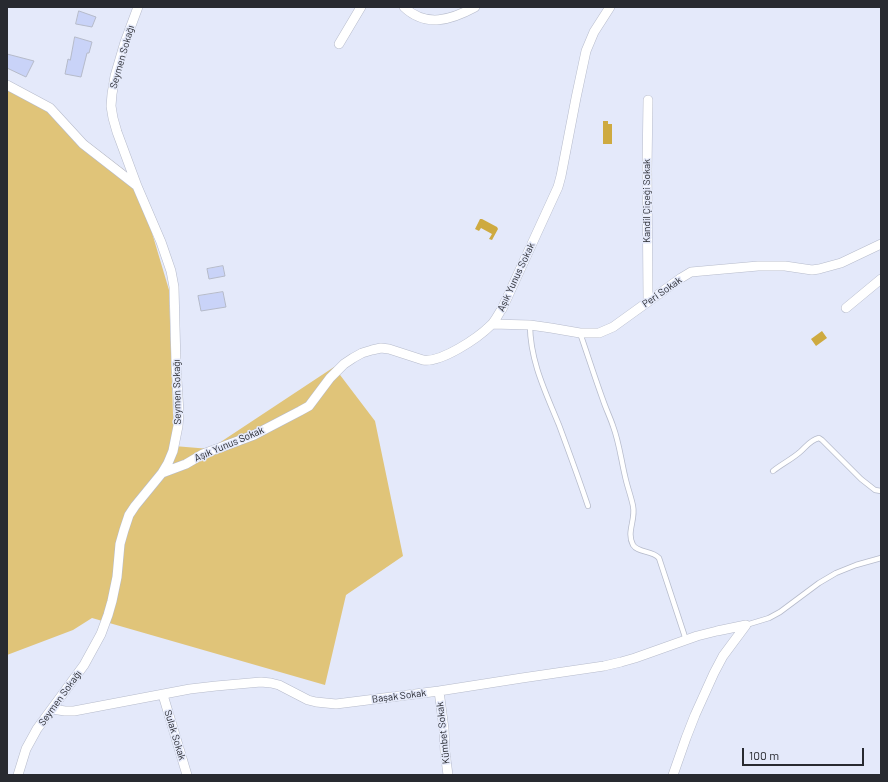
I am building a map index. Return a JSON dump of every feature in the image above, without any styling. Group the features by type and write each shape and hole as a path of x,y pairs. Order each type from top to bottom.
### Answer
{"street":[{"name":"Seymen Sokağı","path":"18,775 22,760 31,739 40,724 84,665 101,634 112,602 117,577 120,544 129,515 162,473 168,463 178,426 179,413 174,287 171,271 117,132 111,106 115,76 125,42 138,7"},
{"path":"339,44 361,7"},
{"path":"404,7 420,18 427,20 449,18 475,7"},
{"name":"Aşık Yunus Sokak","path":"162,473 186,464 203,454 254,435 309,406 333,375 344,364 353,358 381,348 390,349 427,361 433,360 440,358 470,341 492,324 502,309 558,187 586,51 594,32 610,7"},
{"path":"7,84 50,108 83,144 137,186"},
{"name":"Kandil Çiçeği Sokak","path":"648,100 648,301"},
{"name":"Peri Sokak","path":"492,324 530,325 580,333 599,333 613,327 691,272 758,266 785,266 812,270 819,269 841,263 881,244"},
{"path":"846,308 881,279"},
{"path":"673,775 690,726 714,673 723,656 746,625"},
{"name":"Başak Sokak","path":"52,708 65,711 83,710 190,689 261,682 279,685 308,700 336,704 439,691 604,666 621,662 697,636 746,625"},
{"name":"Kümbet Sokak","path":"439,691 448,775"},
{"name":"Sulak Sokak","path":"163,695 187,775"}],"lane":[{"path":"530,325 531,345 536,365 588,506"},
{"path":"580,333 619,444 625,478 635,514 630,534 631,540 634,546 638,549 652,552 659,558 686,640"},
{"path":"773,470 800,452 810,442 818,438 822,440 861,479 875,490 881,491"},
{"path":"746,625 769,618 780,612 819,583 836,573 856,565 881,558"}],"shaded area":[{"path":"7,80 136,179 169,290 174,446 210,449 334,367 375,421 403,556 346,595 325,685 92,618 73,630 7,655"},
{"path":"603,121 608,121 608,124 612,124 612,144 603,144"},
{"path":"480,219 497,227 498,229 492,240 489,239 492,234 481,228 479,231 475,229"},
{"path":"822,331 827,338 816,346 811,339"}],"building":[{"path":"79,11 96,17 92,27 76,24"},
{"path":"75,37 92,42 89,53 87,53 81,77 65,74"},
{"path":"7,54 34,61 26,77 7,68"},
{"path":"223,266 225,276 209,279 207,269"},
{"path":"223,292 226,307 201,311 198,296"}]}
